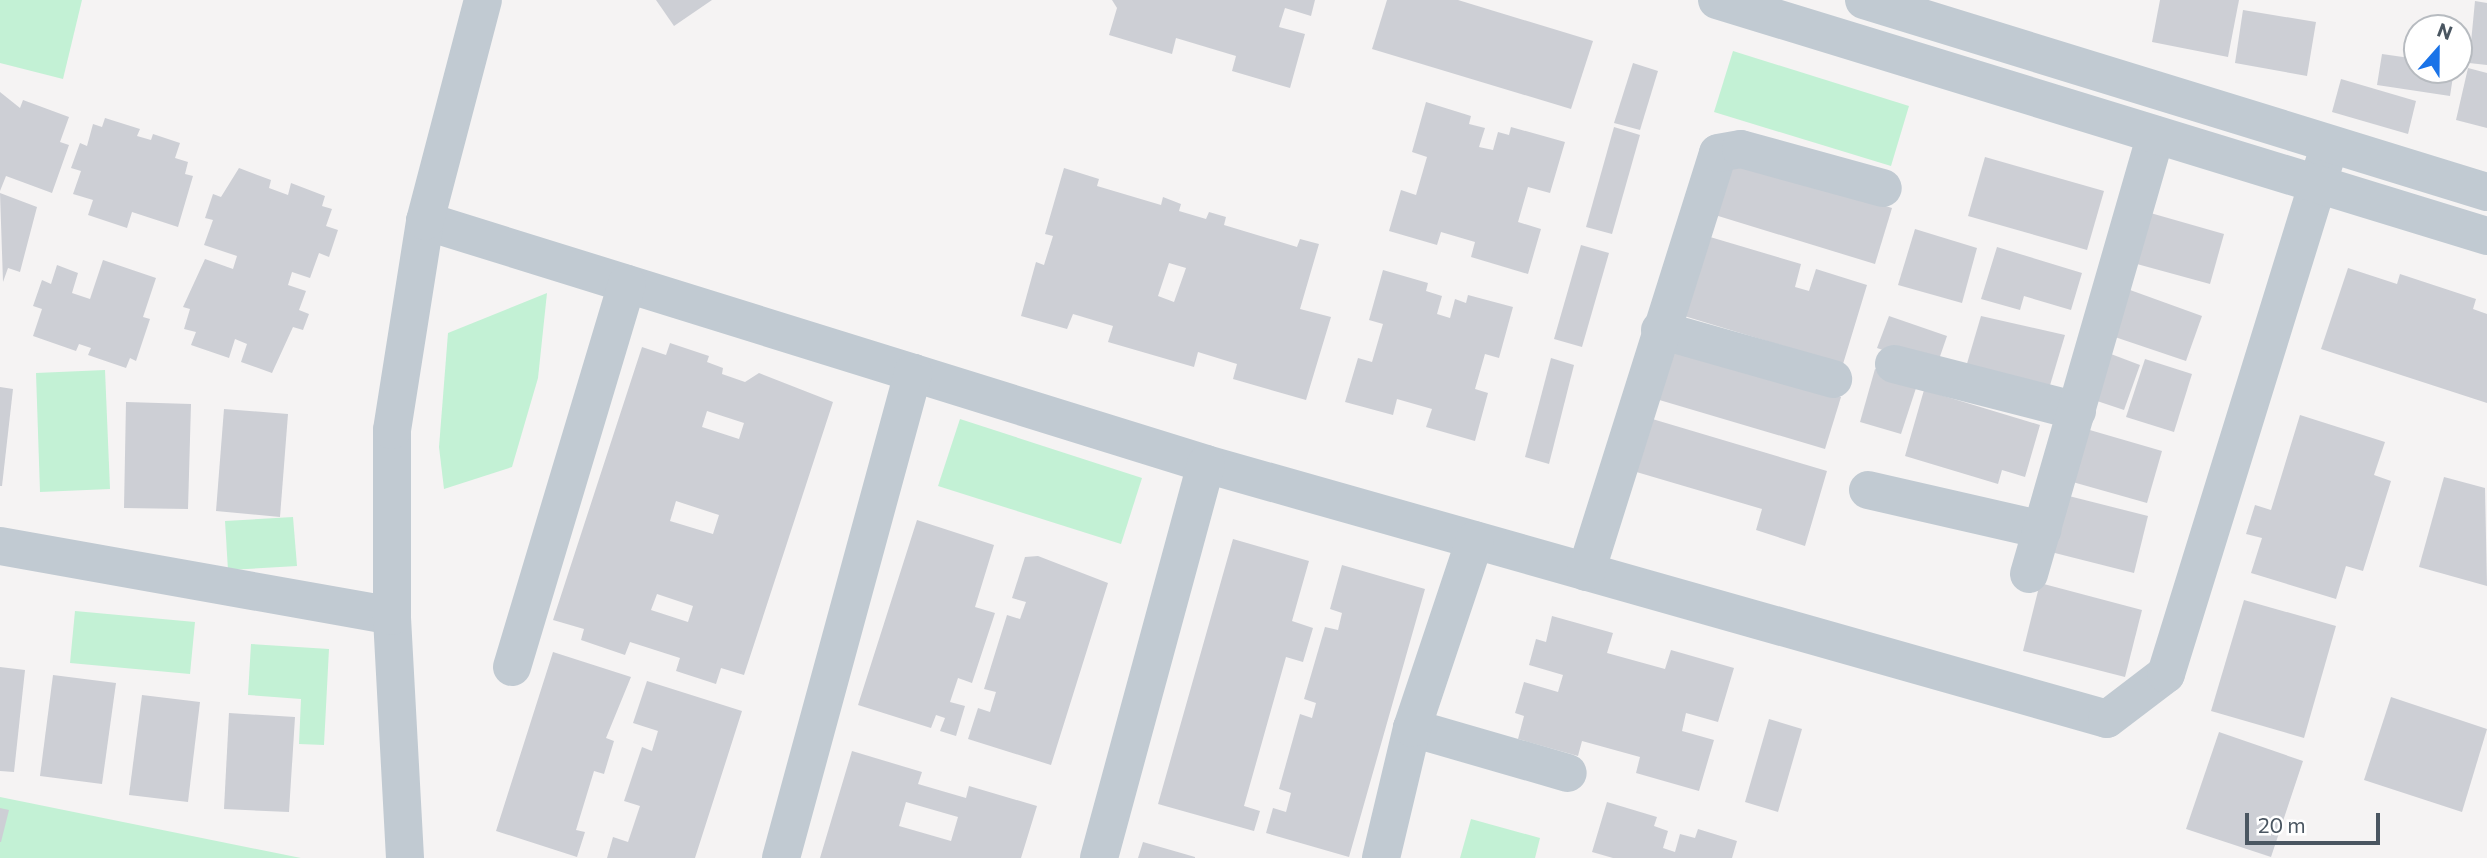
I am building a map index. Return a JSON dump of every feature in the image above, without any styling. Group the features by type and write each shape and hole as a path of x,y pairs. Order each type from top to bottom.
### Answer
{"street":[{"path":"405,858 393,616 392,430 425,221 483,0"},
{"path":"1717,0 2487,236"},
{"path":"1864,0 2329,147 2487,192"},
{"path":"2029,574 2155,135"},
{"path":"425,221 1206,464 2107,719 2166,674 2329,147"},
{"path":"1586,572 1660,330 1718,153 1741,149 1883,188"},
{"path":"512,667 627,284"},
{"path":"1660,330 1833,379"},
{"path":"1894,365 2077,411"},
{"path":"781,858 913,373"},
{"path":"1099,858 1206,464"},
{"path":"1868,490 2042,530"},
{"path":"1381,858 1412,728 1475,540"},
{"path":"0,546 393,616"},
{"path":"1412,728 1569,773"}],"green space":[{"path":"0,0 82,0 63,79 0,63"},
{"path":"1733,51 1909,106 1891,166 1714,112"},
{"path":"547,293 538,378 512,467 444,489 439,447 448,333"},
{"path":"105,370 110,489 40,492 36,373"},
{"path":"960,419 1142,478 1121,544 938,486"},
{"path":"293,517 297,566 228,570 225,521"},
{"path":"75,611 195,622 190,674 70,663"},
{"path":"251,644 329,649 324,745 299,744 301,699 248,695"},
{"path":"0,797 301,858 0,858"},
{"path":"1471,819 1540,838 1535,858 1460,858"}],"building":[{"path":"656,0 712,0 674,26"},
{"path":"1112,0 1315,0 1311,16 1285,8 1279,27 1305,34 1290,88 1232,71 1236,56 1176,38 1172,54 1109,35 1117,8"},
{"path":"1387,0 1458,0 1593,41 1571,109 1372,49"},
{"path":"2160,0 2239,0 2228,57 2152,42"},
{"path":"2475,1 2487,3 2487,65 2473,63"},
{"path":"2243,10 2316,22 2307,76 2235,63"},
{"path":"2382,54 2403,57 2403,84 2452,84 2450,96 2377,85"},
{"path":"1633,63 1658,71 1640,130 1614,123"},
{"path":"2473,69 2487,73 2487,128 2456,120 2464,84 2473,84"},
{"path":"2341,79 2416,101 2408,134 2332,112"},
{"path":"0,92 20,108 23,100 69,117 60,142 69,145 52,193 6,176 0,191"},
{"path":"1426,102 1471,116 1469,124 1485,128 1479,147 1493,150 1498,132 1509,135 1511,127 1565,142 1550,193 1528,187 1518,222 1541,229 1528,274 1471,257 1475,242 1441,232 1437,245 1389,231 1401,190 1416,195 1427,157 1412,152"},
{"path":"105,118 140,129 137,136 151,140 153,134 180,143 175,158 188,162 185,174 193,176 178,227 132,212 127,228 88,215 93,200 73,194 81,171 71,168 80,143 87,146 93,124 102,127"},
{"path":"1614,127 1640,135 1612,234 1586,227"},
{"path":"1719,154 1892,208 1875,264 1702,211"},
{"path":"1985,157 2104,191 2087,250 1968,216"},
{"path":"239,168 271,180 269,188 288,195 291,183 325,196 322,206 332,209 326,226 338,230 329,257 319,253 310,278 292,272 288,285 306,291 299,310 309,314 303,330 293,327 272,373 241,362 247,344 235,339 229,358 191,345 196,332 184,329 190,309 183,307 205,259 233,269 237,256 204,245 213,220 205,218 213,194 221,197"},
{"path":"1064,168 1099,179 1097,186 1161,205 1163,197 1181,204 1179,211 1206,219 1209,212 1226,217 1224,225 1297,247 1300,239 1319,244 1300,309 1331,317 1306,400 1233,379 1237,364 1198,352 1194,367 1108,342 1113,326 1073,314 1067,329 1021,316 1036,262 1044,265 1053,236 1045,234","holes":["1169,263 1186,268 1174,302 1158,296"]},
{"path":"0,193 37,207 20,272 8,268 3,282"},
{"path":"2140,210 2224,234 2210,284 2126,261"},
{"path":"1915,229 1977,248 1962,303 1898,285"},
{"path":"1700,234 1801,264 1795,287 1809,291 1816,269 1867,285 1843,364 1671,312"},
{"path":"1581,245 1609,253 1582,347 1554,339"},
{"path":"1997,247 2082,273 2071,310 2024,296 2020,310 1981,299"},
{"path":"103,260 156,278 143,317 150,319 136,361 130,358 126,368 88,355 91,348 79,344 76,351 33,336 42,309 33,306 42,280 51,284 57,265 78,273 72,293 90,299"},
{"path":"2348,268 2397,284 2400,274 2476,299 2473,309 2487,314 2487,403 2321,349"},
{"path":"1383,270 1428,283 1426,291 1442,296 1437,314 1450,318 1455,299 1466,303 1468,295 1513,307 1499,358 1485,354 1475,389 1488,393 1475,441 1426,427 1432,409 1397,399 1393,415 1345,402 1358,358 1372,362 1383,324 1369,320"},
{"path":"2119,286 2202,316 2186,361 2103,333"},
{"path":"1889,316 1947,336 1936,368 1877,348"},
{"path":"1981,316 2065,335 2048,392 1966,367"},
{"path":"670,343 709,356 707,362 723,368 722,374 745,382 759,373 833,402 744,675 721,668 716,684 676,671 680,658 630,642 625,655 581,640 584,629 553,620 642,347 666,355","holes":["707,411 744,423 739,439 702,427","676,501 719,515 713,534 670,521","657,594 693,606 688,622 651,610"]},
{"path":"1671,347 1841,397 1825,449 1656,399"},
{"path":"2103,351 2140,365 2124,410 2094,400"},
{"path":"1551,358 1574,365 1549,464 1525,457"},
{"path":"2145,359 2192,374 2174,432 2126,417"},
{"path":"1875,369 1918,382 1901,434 1860,422"},
{"path":"0,387 13,389 2,486 0,486"},
{"path":"1924,390 2040,425 2025,477 2002,470 1998,484 1905,456"},
{"path":"126,402 191,404 188,509 124,508"},
{"path":"224,409 288,414 280,517 216,511"},
{"path":"2300,415 2385,442 2374,475 2391,481 2363,571 2346,566 2336,599 2251,573 2262,538 2246,534 2255,505 2271,510"},
{"path":"1649,418 1827,471 1805,546 1756,530 1762,509 1633,471"},
{"path":"2076,426 2162,451 2147,503 2062,479"},
{"path":"2444,477 2485,488 2487,586 2419,567"},
{"path":"2057,493 2148,516 2134,573 2043,550"},
{"path":"917,520 994,545 975,607 995,613 972,683 958,678 950,702 965,706 956,736 940,731 945,718 936,715 931,728 858,705"},
{"path":"1233,539 1309,561 1292,621 1313,628 1303,662 1286,657 1244,806 1260,811 1254,831 1158,804"},
{"path":"1038,556 1108,583 1051,765 968,739 978,708 990,712 996,692 984,689 1007,615 1020,619 1026,602 1012,598 1025,557"},
{"path":"1342,565 1425,589 1349,857 1266,833 1273,808 1286,812 1291,793 1279,789 1300,714 1312,718 1316,703 1304,699 1325,627 1338,630 1342,613 1330,609"},
{"path":"2040,583 2142,610 2125,677 2023,651"},
{"path":"2244,600 2336,626 2304,738 2211,711"},
{"path":"1552,616 1613,633 1607,653 1665,669 1671,650 1734,668 1718,722 1686,713 1682,731 1714,740 1699,791 1636,773 1640,757 1582,741 1578,756 1518,739 1524,716 1515,713 1524,682 1558,692 1563,675 1529,665 1536,639 1546,642"},
{"path":"553,652 631,677 606,738 614,741 604,774 594,771 576,830 585,832 577,857 496,831"},
{"path":"0,667 25,670 14,772 0,771"},
{"path":"53,675 116,683 102,784 40,776"},
{"path":"647,681 742,711 695,858 607,858 613,837 628,842 640,806 624,801 642,747 652,751 658,731 633,723"},
{"path":"142,695 200,702 188,802 129,795"},
{"path":"2391,697 2487,729 2462,812 2364,780"},
{"path":"229,713 295,717 289,812 224,809"},
{"path":"1769,719 1802,729 1778,812 1745,802"},
{"path":"2219,732 2303,761 2271,857 2186,829"},
{"path":"852,751 922,772 918,784 966,798 969,786 1037,806 1021,858 820,858","holes":["906,802 958,817 951,841 899,826"]},
{"path":"1607,802 1657,817 1654,826 1668,831 1663,848 1675,852 1680,834 1695,838 1698,829 1737,841 1732,858 1613,858 1592,852"},
{"path":"0,808 9,810 1,842 0,842"},
{"path":"1143,842 1195,857 1195,858 1138,858"}]}
